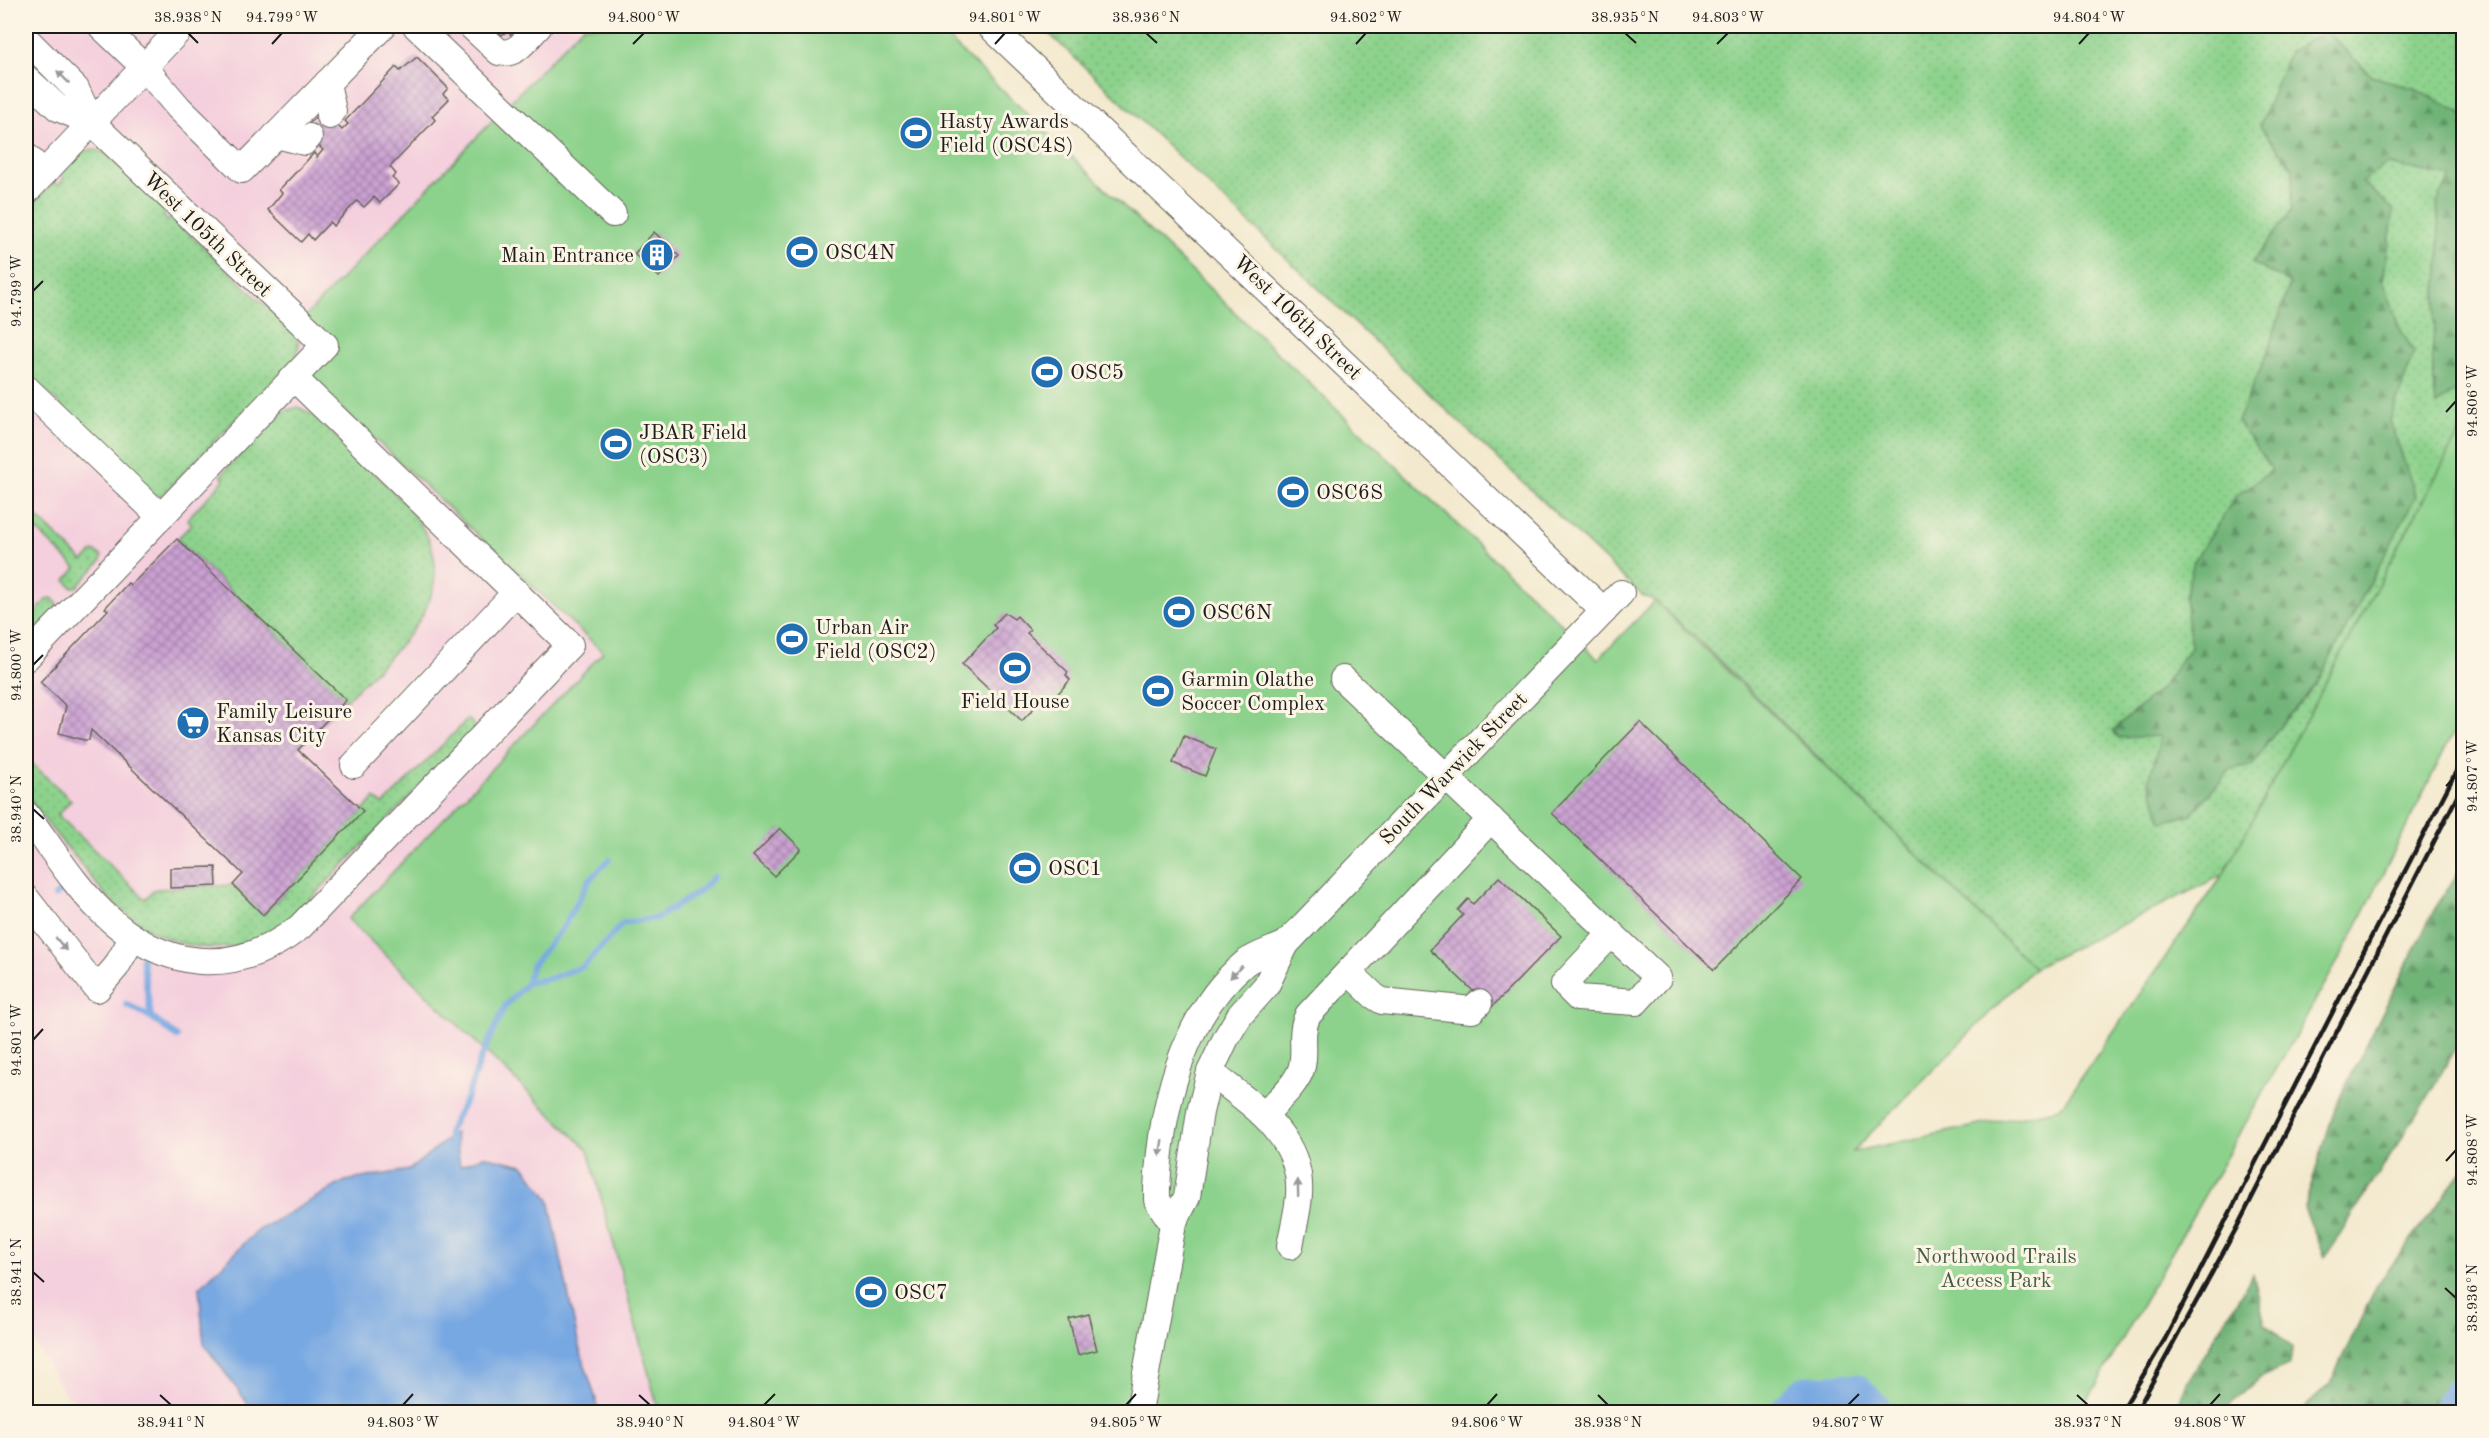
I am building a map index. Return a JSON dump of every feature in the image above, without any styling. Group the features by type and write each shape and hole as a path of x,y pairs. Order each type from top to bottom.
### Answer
{"street":[{"path":"101,26 144,67 179,108 242,170 383,26"},
{"path":"26,192 183,26"},
{"path":"416,26 613,214"},
{"path":"471,26 504,54 516,49 539,26"},
{"name":"West 106th Street","path":"990,26 1613,602"},
{"name":"West 105th Street","path":"26,39 76,89 91,122"},
{"name":"West 105th Street","path":"26,78 58,108 91,122 325,345 294,378"},
{"path":"327,82 333,111 328,116"},
{"path":"276,135 304,142 309,136"},
{"path":"26,156 44,173"},
{"path":"26,814 96,906 133,937 171,957 197,962 223,961 266,950 300,927 570,645 294,378 161,517 29,648"},
{"path":"26,388 161,517"},
{"path":"354,765 516,592"},
{"name":"South Warwick Street","path":"1286,944 1246,962 1232,976 1212,999 1197,1022 1182,1058 1168,1108 1157,1189 1157,1200 1173,1224 1187,1197 1200,1112 1210,1072 1240,1015 1266,986 1286,944 1613,602"},
{"path":"1343,679 1611,933"},
{"path":"1264,1115 1296,1079 1302,1067 1302,1026 1308,1015 1491,819"},
{"path":"26,898 34,918 97,989 116,967 133,937"},
{"path":"1349,972 1382,1001 1472,1010 1479,1003"},
{"path":"1210,1072 1264,1115 1285,1136 1297,1166 1299,1194 1290,1246"},
{"path":"1139,1413 1173,1224"}],"shaded area":[{"path":"26,26 583,26 300,321 325,345 302,371 603,652 348,919 588,1150 659,1412 92,1412 64,1393 26,1327"}],"green space":[{"name":"Garmin Olathe Soccer Complex","path":"583,26 935,26 1598,659 1655,601 2034,968 1852,1152 2060,1108 2223,875 2463,426 2463,713 2351,938 2081,1412 1875,1412 1854,1391 1805,1394 1787,1412 659,1412 588,1150 348,919 603,652 302,371 325,345 300,322"},
{"path":"1041,26 2463,26 2463,426 2223,875 2034,968 1693,635 1655,601 1642,595"},
{"path":"2326,31 2372,76 2413,88 2463,114 2463,385 2436,406 2432,356 2440,255 2437,202 2451,177 2387,164 2362,182 2394,210 2383,280 2399,327 2414,352 2390,421 2416,496 2316,685 2282,723 2252,765 2231,769 2191,814 2162,822 2149,781 2161,736 2119,738 2113,730 2162,687 2191,646 2185,597 2194,561 2236,496 2272,470 2237,421 2267,354 2290,283 2252,263 2292,210 2293,169 2260,126 2289,52"},
{"path":"92,149 105,153 164,209 167,213 163,216 168,221 172,218 175,220 294,333 299,344 296,357 161,497 154,495 26,372 26,211 52,184 55,182 58,185 64,179 61,176 63,172 81,153"},
{"path":"298,407 313,415 406,506 419,522 434,557 435,576 431,596 420,619 395,651 346,700 177,539 192,524 187,519 224,480 221,475 281,412"},
{"path":"26,506 83,561 94,551 102,556 101,561 77,587 71,587 66,580 76,568 26,520"},
{"path":"52,598 57,603 52,614 45,622 34,628 30,625 30,618 47,599"},
{"path":"468,719 477,728 295,915 272,932 249,942 225,947 201,947 178,942 155,932 133,918 112,901 50,827 31,802 25,786 26,758 71,800 58,815 145,899 155,889 233,885 263,915 375,798 383,805"},
{"path":"2463,865 2464,1025 2454,1052 2325,1257 2304,1208 2336,1105 2434,910"},
{"path":"2463,1170 2463,1412 2300,1412 2330,1384 2377,1285"},
{"path":"2253,1274 2265,1324 2292,1347 2290,1365 2260,1378 2229,1406 2230,1412 2174,1412 2186,1385"}],"water":[{"path":"455,1133 460,1166 484,1156 523,1165 549,1199 579,1347 600,1412 254,1412 204,1344 199,1288 257,1231 345,1181 409,1170"}],"building":[{"path":"492,26 522,26 512,36 507,31 502,35"},
{"path":"417,57 448,88 443,94 449,99 432,116 435,120 390,167 396,174 392,178 399,184 380,203 374,197 364,207 357,201 333,226 330,222 313,240 308,234 301,242 268,210 282,193 279,190 314,153 317,157 323,150 303,130 322,110 342,130 348,124 345,121 396,67 400,71"},
{"name":"Main Entrance","path":"654,232 679,256 659,277 634,254"},
{"name":"Family Leisure Kansas City","path":"177,539 346,700 298,750 363,811 263,915 233,885 243,874 91,730 89,740 59,733 66,706 40,682 108,610 105,608 128,583 131,585"},
{"name":"Field House","path":"1005,613 1014,619 1017,616 1030,630 1027,633 1068,672 1066,675 1070,680 1053,699 1047,694 1022,721 962,664 996,628 993,625"},
{"path":"1640,722 1802,879 1714,970 1552,813"},
{"path":"1184,736 1216,749 1205,776 1173,763"},
{"path":"780,828 801,849 774,876 753,856"},
{"path":"216,867 217,886 170,888 170,868"},
{"path":"1499,877 1561,936 1491,1008 1430,950 1463,915 1458,910 1468,899 1473,904"},
{"path":"1088,1314 1097,1350 1078,1355 1069,1319"}],"waterway":[{"path":"449,1138 449,1131 467,1097 481,1058 505,1006 527,983 532,966 564,926 590,879 609,860"},
{"path":"527,983 551,978 584,966 623,923 657,918 700,891 714,877"},
{"path":"55,896 62,891"},
{"path":"142,958 151,1017"},
{"path":"126,1004 151,1017 177,1037"},
{"path":"2450,1412 2464,1388"},
{"path":"1787,1412 1805,1394 1855,1391 1875,1412"}],"railway":[{"path":"2121,1412 2165,1339 2464,756"},
{"path":"2136,1412 2237,1227 2464,783"}],"place":[{"name":"Hasty Awards Field (OSC4S)","path":"916,133"},
{"name":"OSC4N","path":"802,252"},
{"name":"Main Entrance","path":"657,255"},
{"name":"OSC5","path":"1047,372"},
{"name":"JBAR Field (OSC3)","path":"616,444"},
{"name":"OSC6S","path":"1293,492"},
{"name":"OSC6N","path":"1179,612"},
{"name":"Urban Air Field (OSC2)","path":"792,639"},
{"name":"Field House","path":"1015,668"},
{"name":"Garmin Olathe Soccer Complex","path":"1158,691"},
{"name":"Family Leisure Kansas City","path":"193,723"},
{"name":"OSC1","path":"1025,868"},
{"name":"OSC7","path":"871,1292"}],"park label":[{"name":"Northwood Trails Access Park","path":"1996,1268"}]}
